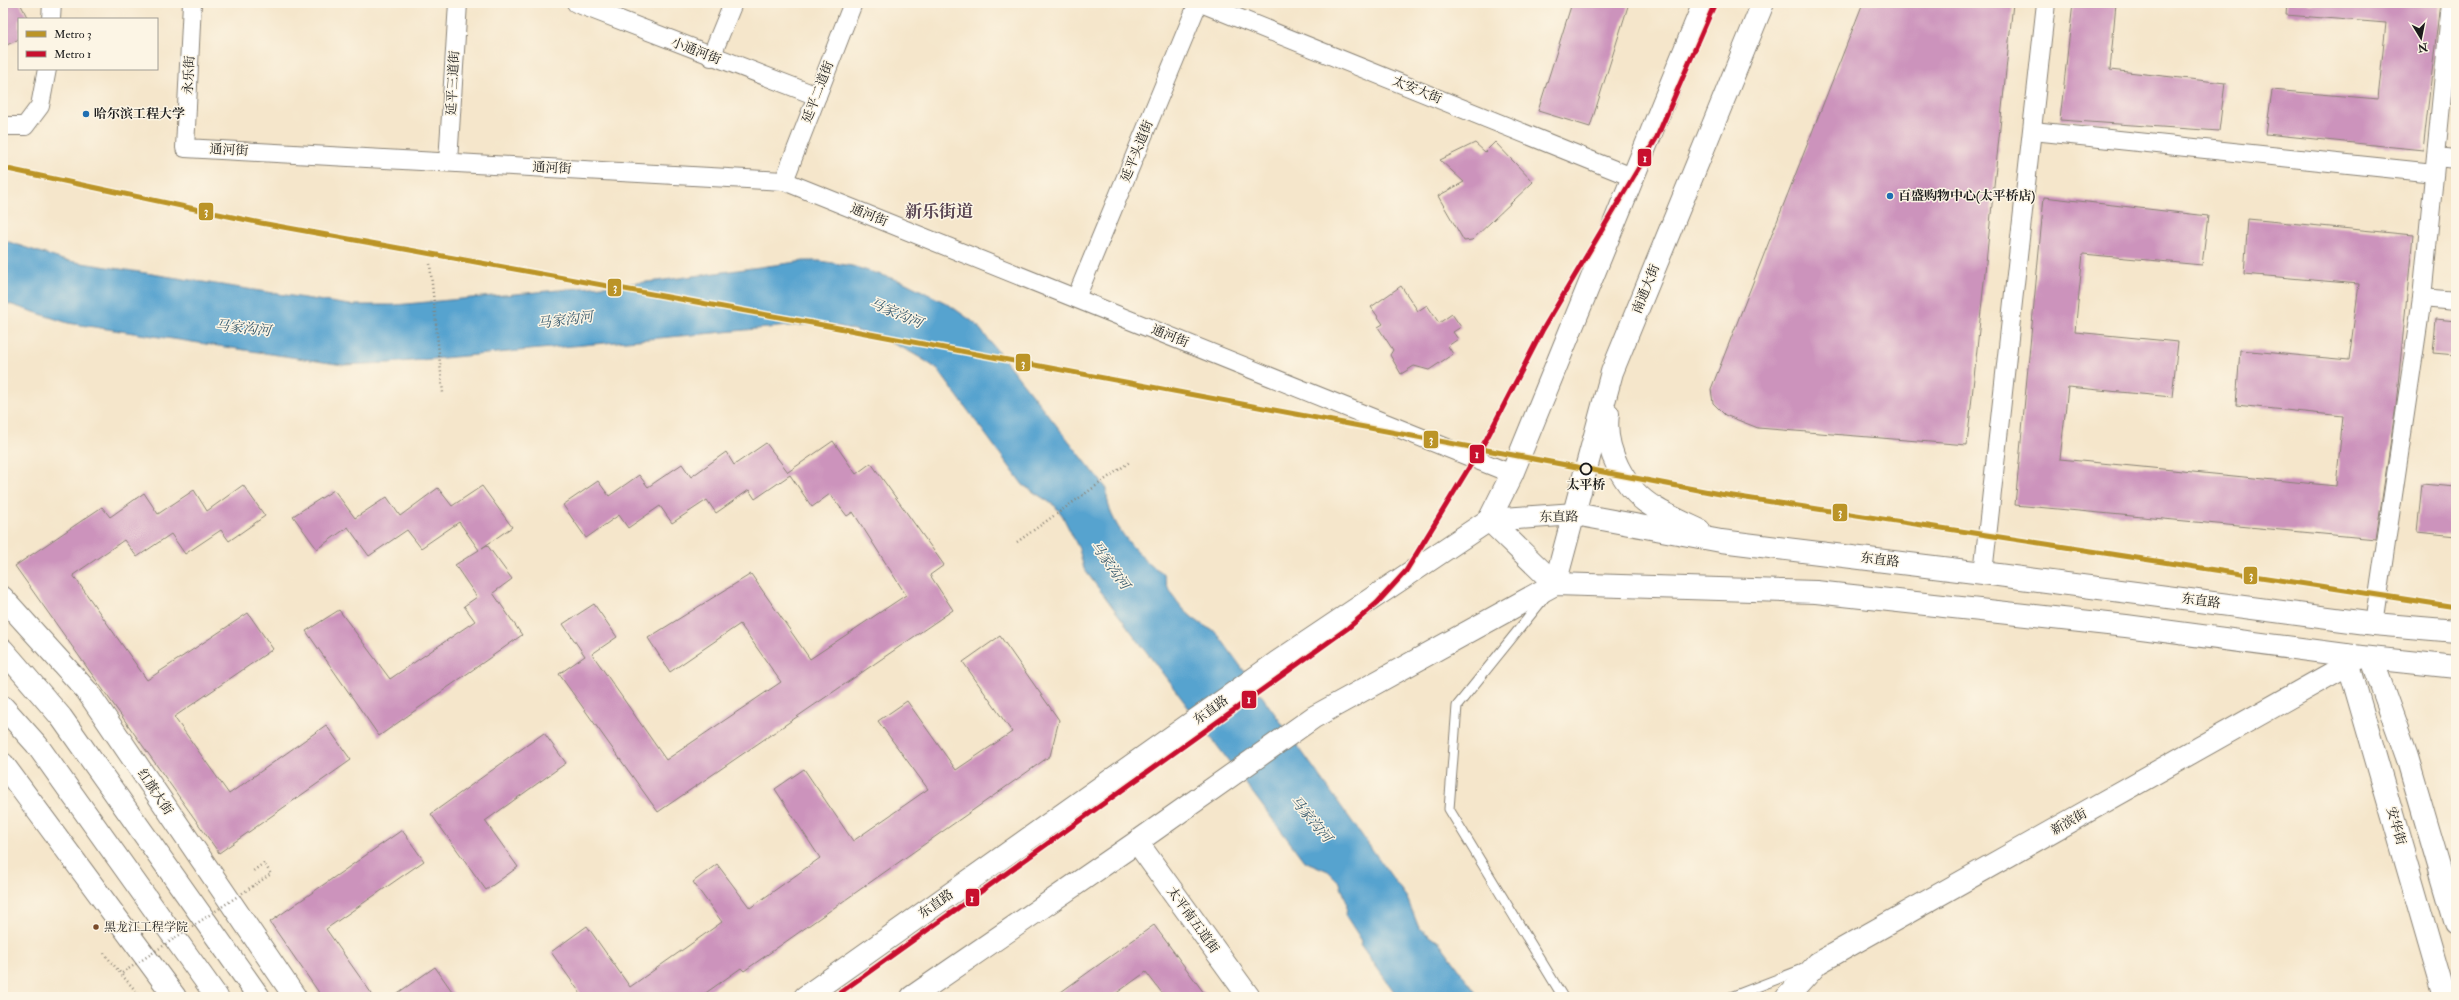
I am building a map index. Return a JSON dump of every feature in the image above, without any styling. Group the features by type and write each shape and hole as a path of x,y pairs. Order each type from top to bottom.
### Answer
{"main road":[{"path":"1556,584 1489,520 1512,474 1704,3"},
{"name":"南通大街","path":"1556,584 1612,372 1763,3"},
{"path":"1612,372 1606,428 1612,456 1628,483 1653,507 1721,541"},
{"name":"东直路","path":"805,997 1276,663 1489,520 1575,514 1721,541 1983,573 2374,624 2456,631"},
{"path":"912,997 1137,842 1205,792 1314,717 1556,584 1816,592 2126,626 2357,659 2456,667"},
{"name":"红旗大街","path":"3,598 87,691 295,997"},
{"path":"3,650 61,717 259,997"},
{"path":"2357,659 2407,757 2456,924"},
{"name":"新滨街","path":"1786,997 1818,964 2357,659"},
{"name":"安华街","path":"2357,659 2445,997"},
{"path":"3,707 36,745 217,997"},
{"path":"3,764 175,997"},
{"name":"太平南五道街","path":"1137,842 1249,997"}],"street":[{"path":"51,18 52,3"},
{"name":"永乐街","path":"185,148 192,3"},
{"name":"延平三道街","path":"448,162 458,3"},
{"name":"小通河街","path":"576,3 711,57 817,96"},
{"path":"711,57 732,3"},
{"name":"延平二道街","path":"784,181 853,3"},
{"name":"延平头道街","path":"1076,298 1198,3"},
{"name":"太安大街","path":"1201,3 1632,177"},
{"path":"1983,573 2046,3"},
{"path":"2374,624 2422,298 2435,165 2450,76 2451,3"},
{"path":"3,126 25,126 40,106 47,70"},
{"path":"2033,131 2435,165 2456,159"},
{"name":"通河街","path":"185,148 784,181 1512,474"},
{"path":"2422,298 2456,301"}],"lane":[{"path":"1556,584 1457,706 1449,809 1563,997"},
{"path":"1731,997 1818,964"}],"path":[{"path":"430,264 443,393"},
{"path":"1017,542 1131,461"},
{"path":"121,974 271,874 264,863 253,871"},
{"path":"104,953 141,997"}],"water":[{"name":"马家沟河","path":"3,240 63,260 349,305 395,305 657,281 804,261 820,261 852,266 904,282 948,304 976,324 1107,489 1107,500 1110,510 1128,541 1144,559 1165,576 1168,587 1182,608 1194,619 1216,632 1407,898 1419,928 1440,943 1479,997 1398,997 1360,944 1362,941 1346,916 1347,903 1340,883 1328,871 1304,861 1084,569 1079,549 1062,515 1055,506 1023,485 938,370 912,353 882,339 852,329 821,323 389,363 343,365 68,323 3,302"}],"building":[{"path":"3,3 20,3 28,18 18,18 18,40 3,47"},
{"path":"1572,3 1629,3 1590,127 1538,111"},
{"name":"百盛购物中心(太平桥店)","path":"1863,3 2013,3 1967,445 1758,428 1725,415 1713,403 1711,389"},
{"path":"2073,3 2116,3 2110,70 2225,83 2219,131 2060,120"},
{"path":"2287,3 2440,3 2423,150 2266,134 2272,90 2378,99 2386,23 2286,15"},
{"path":"1495,142 1533,182 1472,240 1464,241 1438,196 1464,182 1440,160 1475,143 1485,152"},
{"path":"2044,197 2208,216 2202,265 2083,254 2075,332 2178,342 2172,397 2068,387 2060,459 2336,486 2343,416 2236,405 2240,350 2349,360 2359,284 2244,274 2248,219 2413,235 2396,405 2376,539 2015,505"},
{"path":"1401,286 1418,311 1427,305 1439,323 1452,314 1461,327 1453,332 1458,339 1448,346 1453,354 1429,370 1414,366 1401,374 1390,355 1393,350 1378,327 1383,324 1371,307"},
{"path":"2436,319 2456,321 2456,355 2433,353"},
{"path":"833,441 856,474 871,463 944,565 930,575 953,610 658,812 559,674 585,656 563,624 594,604 617,637 592,654 666,760 781,682 740,624 670,672 648,638 751,574 810,659 906,595 853,512 847,516 830,494 812,507 790,475 755,499 749,490 716,513 707,500 672,523 660,506 628,528 619,515 586,538 563,505 598,481 609,496 639,475 648,487 682,464 691,477 726,452 734,465 766,443 788,472"},
{"path":"2422,484 2456,487 2456,536 2417,532"},
{"path":"243,485 265,516 229,541 221,530 185,554 171,534 137,557 124,540 73,575 147,680 248,613 273,649 174,717 229,794 326,725 351,760 219,853 15,566 102,507 110,517 144,493 158,514 194,490 207,511"},
{"path":"482,486 512,527 482,548 487,545 512,579 493,593 522,635 379,736 306,631 339,610 390,679 475,621 464,606 477,597 455,565 479,550 459,522 421,548 407,530 369,556 348,527 317,549 293,516 334,490 355,518 387,497 400,516 438,488 452,506"},
{"path":"1000,636 1059,720 1050,756 744,971 741,968 700,997 583,997 551,952 587,926 630,987 722,922 693,882 717,864 750,908 820,858 775,789 804,769 853,841 928,789 878,721 907,701 956,770 1012,732 963,662"},
{"path":"544,733 566,763 485,821 518,867 486,890 431,814"},
{"path":"402,830 424,861 326,929 374,997 322,997 270,922"},
{"path":"1154,925 1207,997 1165,997 1146,972 1111,997 1054,997"},
{"path":"435,967 456,997 392,997"}],"metro line":[{"name":"1","path":"834,997 1348,628 1377,603 1406,571 1487,438 1542,331 1657,137 1715,3"},
{"name":"3","path":"3,168 261,223 812,323 1720,494 2456,607"}],"place":[{"name":"哈尔滨工程大学","path":"86,114"},
{"name":"百盛购物中心(太平桥店)","path":"1890,196"},
{"name":"太平桥","path":"1586,469"},
{"name":"黑龙江工程学院","path":"96,927"}],"district":[{"name":"新乐街道","path":"939,211"}]}
